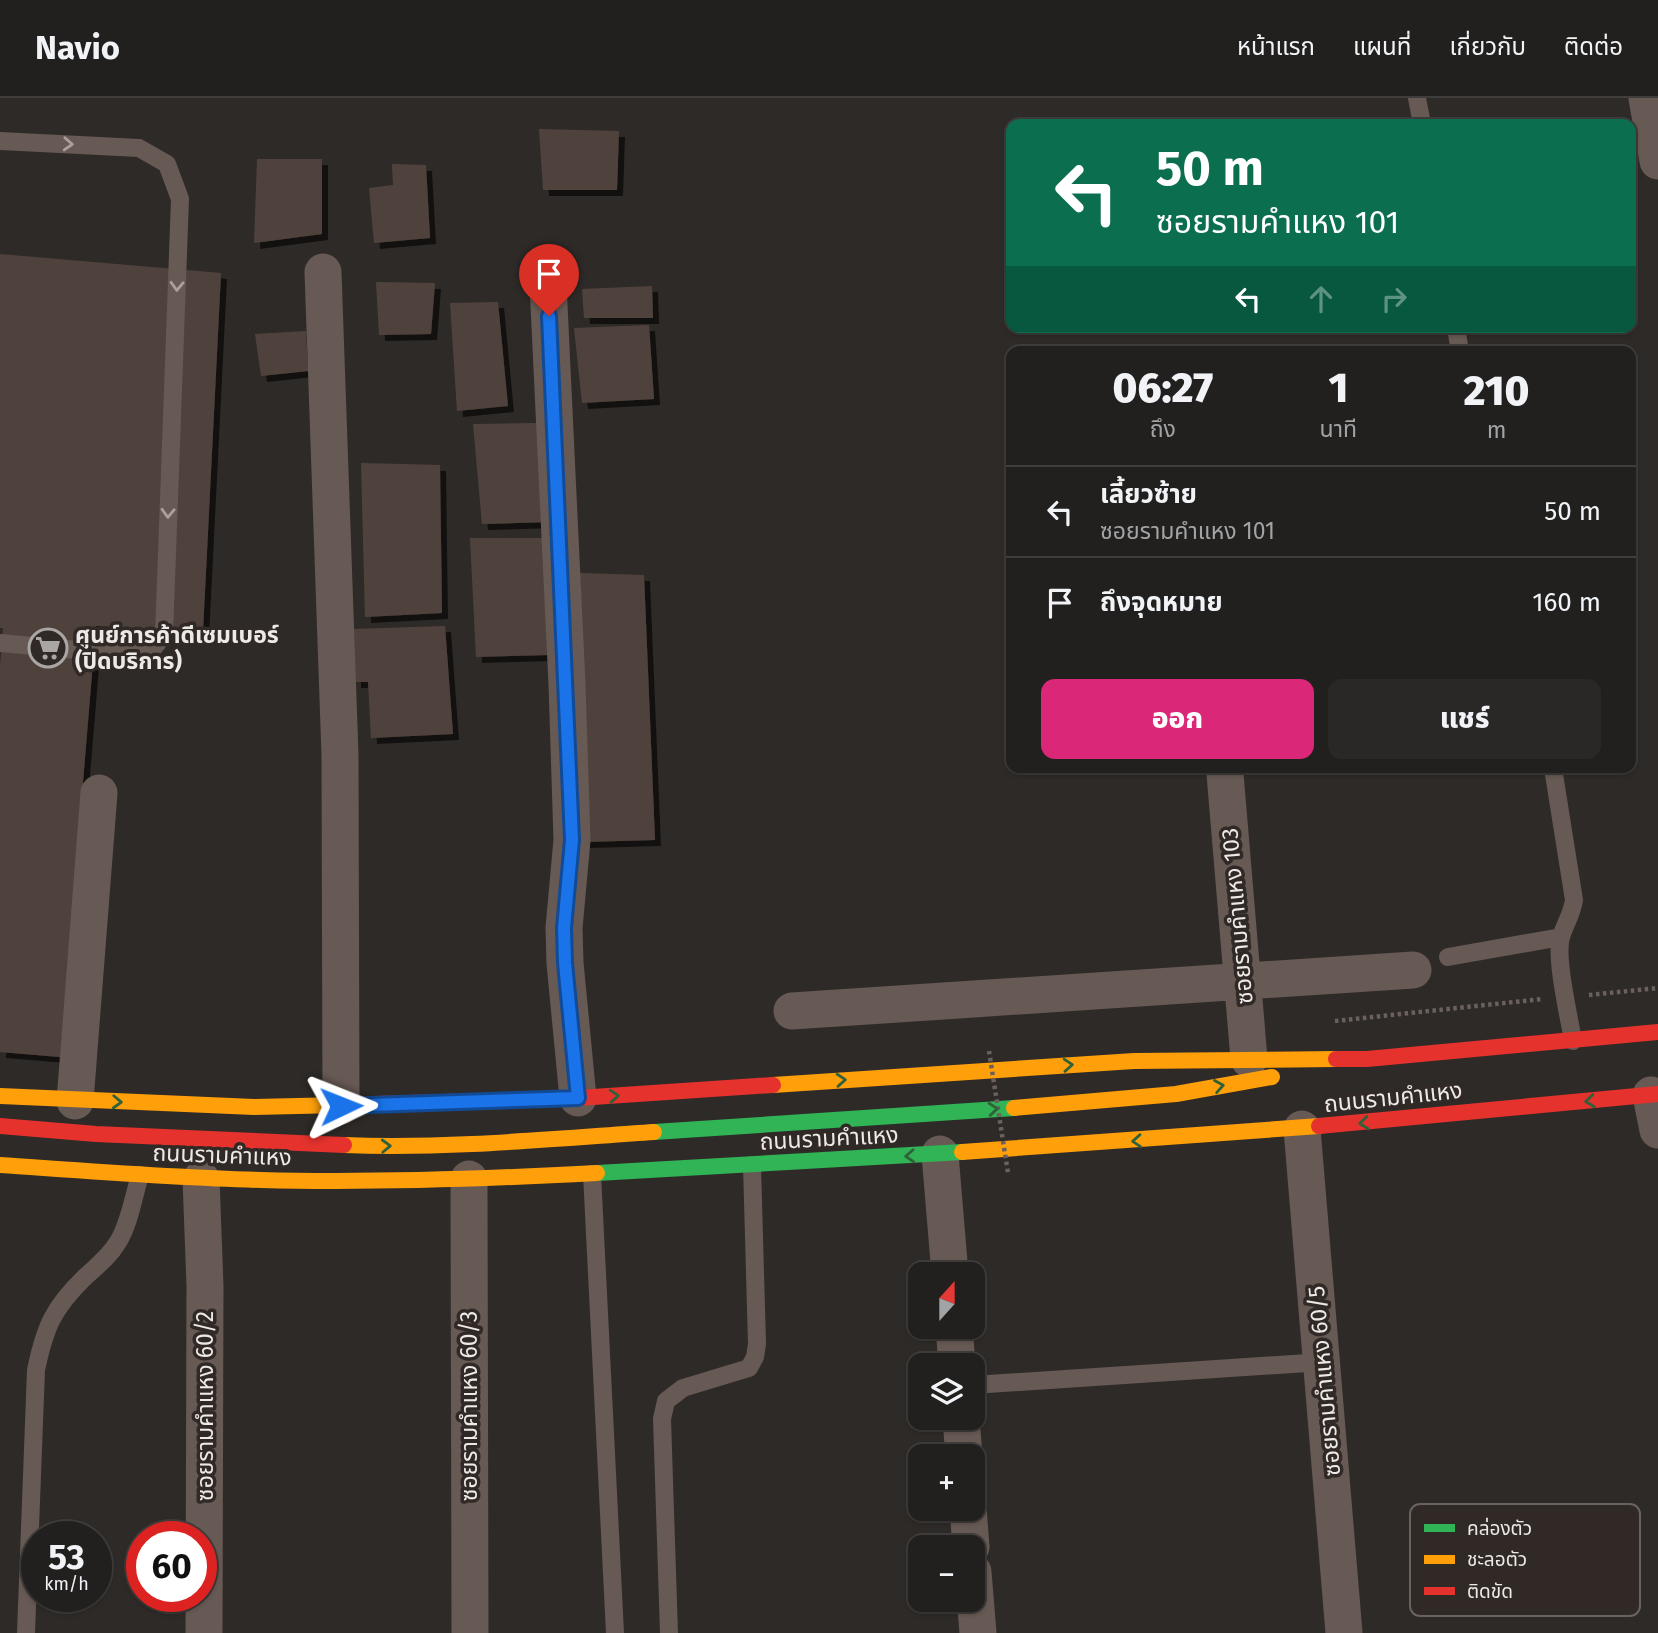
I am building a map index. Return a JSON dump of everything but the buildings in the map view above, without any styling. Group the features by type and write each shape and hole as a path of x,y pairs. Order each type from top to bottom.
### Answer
{"main road":[{"name":"ถนนรามคำแหง","path":"0,1096 254,1107 578,1098 1069,1065 1249,1059 1367,1059 1658,1032"},
{"name":"ถนนรามคำแหง","path":"0,1126 96,1134 376,1146 930,1115 1176,1094 1367,1059"},
{"name":"ถนนรามคำแหง","path":"0,1166 201,1179 469,1179 940,1154 1656,1106"}],"street":[{"path":"1647,98 1658,161"},
{"path":"547,263 572,840 564,928 565,963 578,1098"},
{"path":"323,272 340,755 341,1106"},
{"name":"ซอยรามคำแหง 103","path":"1226,774 1249,1059"},
{"path":"75,1101 99,793"},
{"path":"792,1011 1413,970"},
{"name":"ซอยรามคำแหง 60/5","path":"1302,1129 1344,1633"},
{"path":"940,1154 949,1262"},
{"name":"ซอยรามคำแหง 60/2","path":"201,1179 205,1286 204,1633"},
{"name":"ซอยรามคำแหง 60/3","path":"469,1179 470,1633"},
{"path":"976,1612 978,1633"}],"lane":[{"path":"1417,98 1421,119"},
{"path":"0,141 139,148 167,164 180,199 164,635 152,650 132,655 0,643"},
{"path":"1554,773 1574,900 1572,914 1561,937 1560,953 1573,1041"},
{"path":"1448,957 1561,937"},
{"path":"669,1633 662,1419 666,1401 682,1388 749,1368 755,1357 757,1344 752,1165"},
{"path":"592,1174 615,1633"},
{"path":"26,1633 36,1370 44,1334 57,1307 86,1276 102,1264 120,1240 140,1175"},
{"path":"985,1384 1323,1362"}],"path":[{"path":"1330,1021 1658,988"},
{"path":"988,1049 1008,1173"}],"traffic: fast":[{"path":"654,1132 1014,1108"},
{"path":"597,1173 962,1152"}],"traffic: slow":[{"path":"773,1085 1134,1061 1336,1059"},
{"path":"1014,1108 1176,1094 1272,1077"},
{"path":"0,1096 254,1107 341,1105"},
{"path":"962,1152 1319,1126"},
{"path":"344,1145 460,1144 654,1132"},
{"path":"0,1165 163,1176 303,1181 429,1180 597,1173"}],"traffic: jam":[{"path":"1336,1059 1367,1059 1658,1032"},
{"path":"341,1105 578,1098 773,1085"},
{"path":"1319,1126 1658,1094"},
{"path":"0,1126 96,1134 344,1145"}],"place":[{"name":"ศูนย์การค้าดีเซมเบอร์ (ปิดบริการ)","path":"48,648"}],"route":[{"path":"341,1106 578,1098 565,963 564,928 572,840 549,316"}]}
